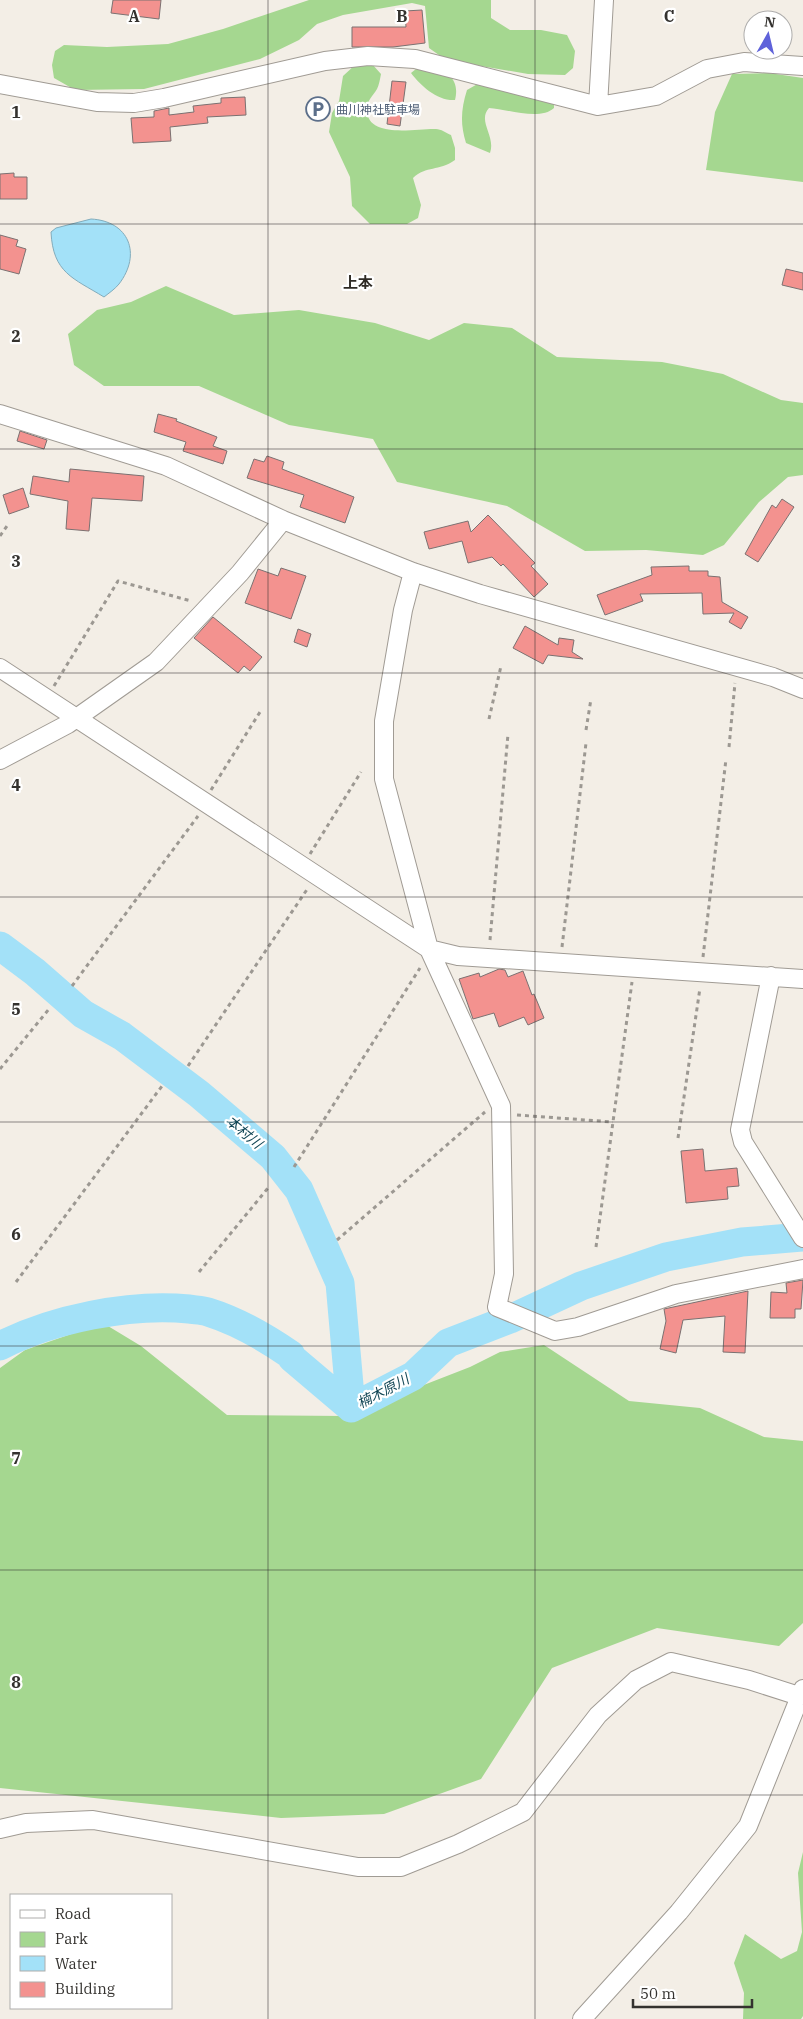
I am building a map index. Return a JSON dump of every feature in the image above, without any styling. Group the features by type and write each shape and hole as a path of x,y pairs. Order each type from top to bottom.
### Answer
{"street":[{"path":"598,106 604,0"},
{"path":"0,84 97,102 134,103 325,61 368,56 416,59 598,106 656,96 707,69 744,62 803,66"},
{"path":"0,414 166,466 283,520 413,572 480,594 773,677 803,689"},
{"path":"0,760 76,719 156,662 240,573 283,520"},
{"path":"413,572 403,610 384,720 384,779 429,949 501,1106 504,1274 497,1307 556,1331 578,1327 676,1294 803,1269"},
{"path":"0,668 429,949 458,956 803,979"},
{"path":"771,976 740,1130 743,1142 803,1238"},
{"path":"0,1829 26,1822 92,1820 358,1867 401,1867 458,1844 523,1812 598,1715 636,1680 671,1662 801,1693 748,1826 679,1912 582,2019"}],"path":[{"path":"0,536 7,526"},
{"path":"52,690 118,581 199,603"},
{"path":"489,719 501,666"},
{"path":"729,747 735,682"},
{"path":"586,730 591,699"},
{"path":"207,796 260,712"},
{"path":"490,940 508,734"},
{"path":"562,946 586,743"},
{"path":"703,960 726,759"},
{"path":"306,860 361,772"},
{"path":"72,986 198,815"},
{"path":"188,1066 308,888"},
{"path":"294,1167 422,966"},
{"path":"596,1247 632,979"},
{"path":"678,1138 700,986"},
{"path":"0,1069 50,1009"},
{"path":"16,1282 162,1086"},
{"path":"337,1240 489,1108"},
{"path":"511,1114 614,1122"},
{"path":"199,1272 268,1188"}],"green space":[{"path":"309,0 491,0 491,18 510,30 541,30 567,35 575,51 573,68 565,75 528,74 446,60 429,48 425,6 412,3 343,15 317,24 299,40 260,59 144,89 75,90 54,78 52,65 55,51 64,45 107,47 168,44 223,29"},
{"path":"372,64 381,74 378,87 367,106 369,119 375,125 384,129 440,130 451,135 455,148 455,160 449,164 423,171 413,178 421,205 418,218 407,224 370,224 352,206 350,177 329,132 332,113 339,101 343,76 355,65"},
{"path":"430,67 442,71 451,78 456,87 455,100 448,100 430,92 411,73 416,69"},
{"path":"769,73 803,78 803,182 706,170 715,112 732,74"},
{"path":"481,82 554,99 554,108 548,112 532,114 489,108 485,118 491,141 490,153 466,143 462,123 462,110 467,90"},
{"path":"166,286 234,315 299,310 375,323 429,340 464,323 512,328 557,357 662,362 723,374 781,400 803,403 803,475 788,477 759,502 724,545 703,555 646,550 585,551 507,506 397,482 373,439 289,425 199,386 104,386 74,365 68,334 97,310 131,302"},
{"path":"103,1323 141,1346 227,1415 344,1416 470,1367 500,1352 544,1345 629,1401 700,1408 764,1437 803,1441 803,1623 779,1646 657,1628 552,1668 481,1779 384,1814 281,1818 0,1788 0,1368 25,1350"},
{"path":"803,1852 803,2016 801,2019 743,2019 744,1993 734,1963 745,1934 781,1959 797,1951 802,1932 798,1873"}],"water":[{"path":"91,219 104,221 115,226 128,241 130,251 130,261 126,273 117,286 104,297 74,279 60,266 53,246 51,232 56,228"}],"building":[{"path":"113,0 161,0 159,19 111,13"},
{"path":"422,10 425,43 393,47 352,47 352,27 406,27 405,11"},
{"path":"392,81 406,82 400,126 387,124"},
{"path":"245,97 246,115 207,117 208,123 170,127 171,141 133,143 131,118 154,117 154,111 169,108 169,115 194,112 193,106 221,103 221,98"},
{"path":"14,173 14,177 27,177 27,199 0,199 0,174"},
{"path":"0,235 18,240 16,246 26,249 19,274 0,269"},
{"path":"786,269 803,273 803,290 782,285"},
{"path":"158,414 177,419 176,421 217,437 213,446 227,451 223,464 183,451 186,442 154,432"},
{"path":"20,431 47,440 44,449 17,441"},
{"path":"267,456 284,462 282,469 354,497 345,523 300,507 304,495 247,478 254,459 264,462"},
{"path":"70,469 144,476 142,501 92,498 89,531 66,529 68,501 30,494 33,476 69,482"},
{"path":"23,488 29,507 9,514 3,495"},
{"path":"782,499 794,507 758,562 745,554 772,505 776,508"},
{"path":"488,515 535,563 531,566 548,584 534,597 503,564 501,566 492,557 468,563 462,541 429,549 424,532 468,521 471,532"},
{"path":"689,566 689,571 708,571 708,576 720,577 722,602 748,617 741,629 729,622 734,613 703,614 702,593 640,594 643,601 605,615 597,595 652,575 651,567"},
{"path":"281,568 306,576 291,619 245,603 258,569 278,576"},
{"path":"213,617 262,657 250,671 244,666 238,673 194,638"},
{"path":"525,626 558,645 559,638 574,640 572,652 583,659 548,655 543,664 513,648"},
{"path":"298,629 311,634 307,647 294,642"},
{"path":"499,969 505,970 508,977 523,971 532,995 534,994 544,1018 528,1025 524,1017 499,1027 494,1013 473,1019 459,979 479,973 480,977"},
{"path":"703,1149 705,1171 737,1168 739,1186 727,1187 728,1199 686,1203 681,1151"},
{"path":"803,1280 801,1309 795,1309 795,1318 770,1318 771,1292 787,1293 786,1283"},
{"path":"748,1291 745,1353 723,1352 725,1316 683,1320 676,1353 660,1349 666,1321 664,1309"}],"waterway":[{"name":"本村川","path":"0,946 35,972 83,1014 122,1036 199,1094 273,1157 299,1190 340,1283 351,1408"},
{"name":"楠木原川","path":"351,1408 413,1376 448,1343 510,1319 581,1286 666,1257 742,1242 803,1237"},
{"name":"楠木原川","path":"0,1346 43,1328 92,1315 142,1308 203,1311 240,1325 281,1348 351,1408"}],"place":[{"name":"曲川神社駐車場","path":"318,109"}],"district":[{"name":"上本","path":"358,282"}]}
